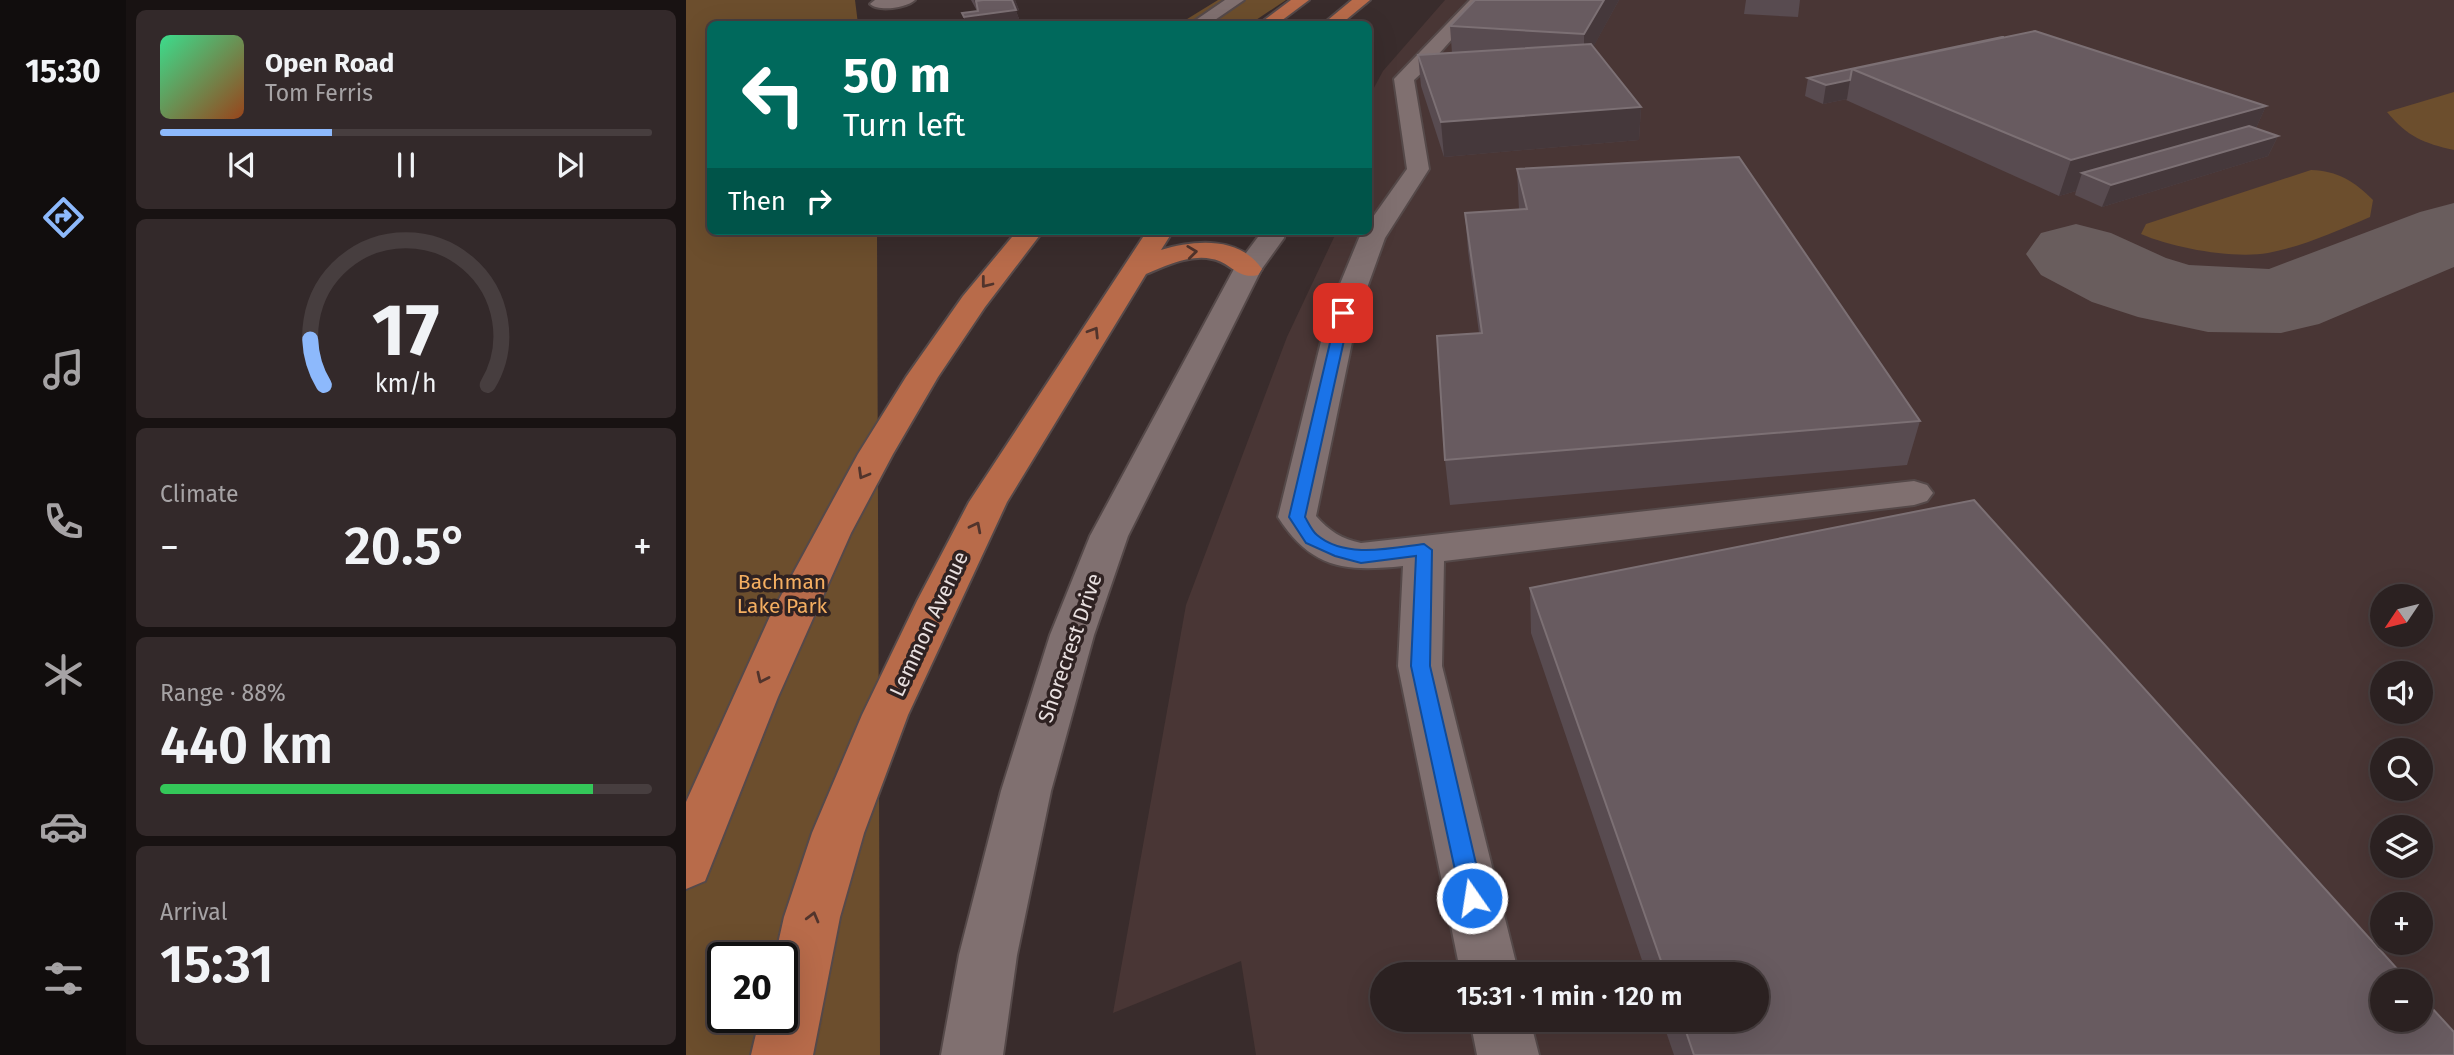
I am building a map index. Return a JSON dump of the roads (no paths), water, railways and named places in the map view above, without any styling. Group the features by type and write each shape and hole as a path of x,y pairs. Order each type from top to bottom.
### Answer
{"main road":[{"path":"1271,21 1301,0"},
{"path":"1335,21 1362,0"},
{"path":"686,864 748,708 835,522 899,412 950,333 987,282 1027,235"},
{"name":"Lemmon Avenue","path":"782,1055 816,905 838,833 886,715 938,600 988,502 1157,235"},
{"path":"1133,270 1167,256 1195,250 1219,251 1237,257 1244,250"}],"street":[{"path":"880,21 877,2 907,0"},
{"path":"1203,21 1236,0"},
{"path":"1479,0 1404,79 1418,169 1372,238 1343,313 1297,517 1312,539 1340,552 1361,557 1914,493"},
{"path":"1422,62 1461,64"},
{"name":"Shorecrest Drive","path":"972,1055 988,955 1026,791 1072,635 1109,536 1244,250 1271,238 1271,235"},
{"path":"1424,550 1420,666 1487,962"},
{"path":"1503,1032 1508,1055"}],"park label":[{"name":"Bachman Lake Park","path":"782,594"}]}
